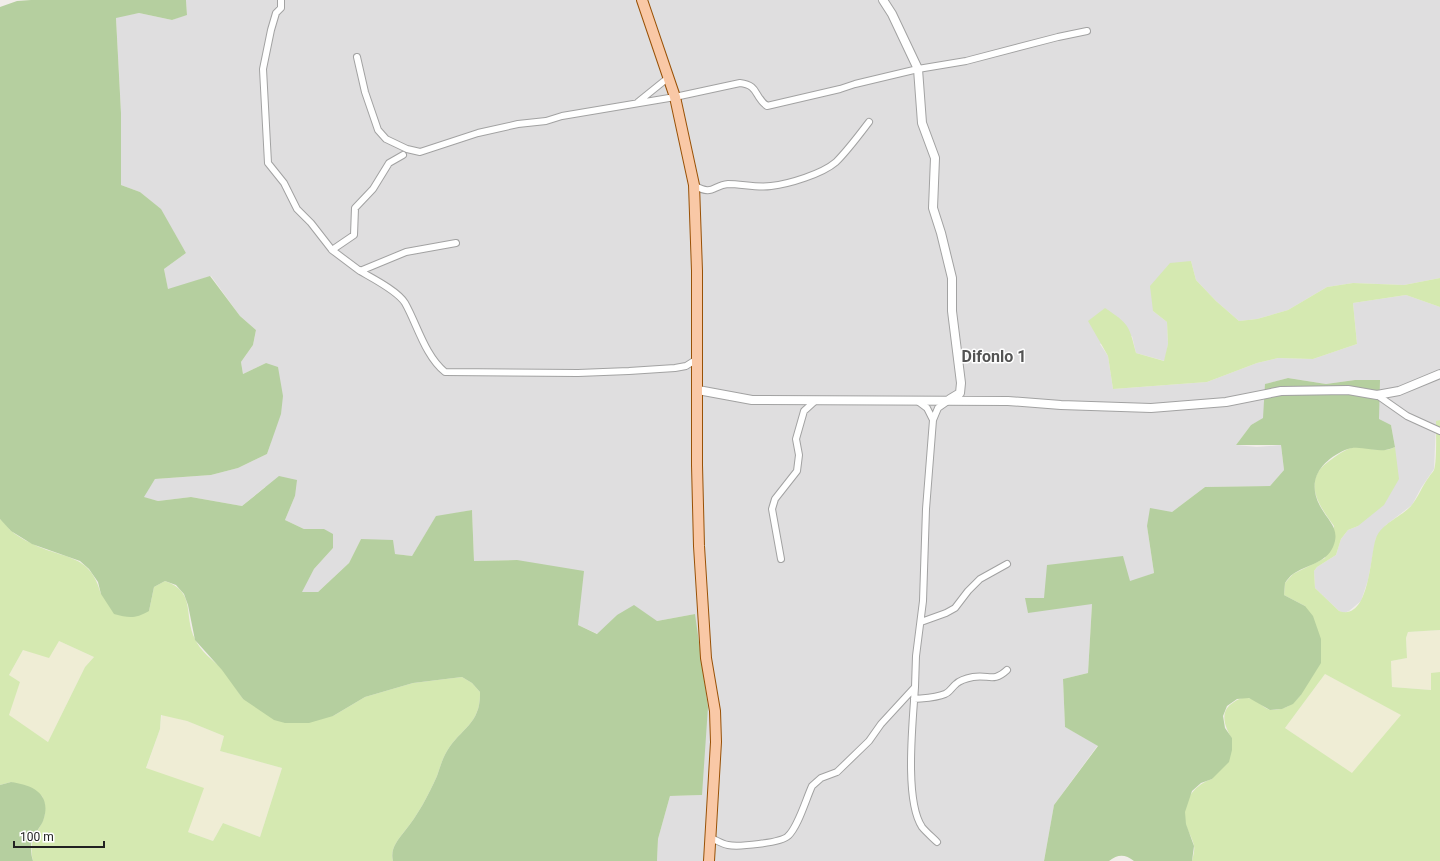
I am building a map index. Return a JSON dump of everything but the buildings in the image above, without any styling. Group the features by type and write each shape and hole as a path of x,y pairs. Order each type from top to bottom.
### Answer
{"main road":[{"path":"642,0 676,97 694,185 697,271 697,465 699,546 706,658 715,712 716,742 709,861"}],"street":[{"path":"281,0 281,8 276,13 271,30 263,69 268,163 284,183 297,209 311,223 332,250 360,271 398,295 405,302 417,330 438,366 445,372 578,373 675,368 686,366 697,359"},
{"path":"883,0 905,40 918,69 922,123 935,158 933,208 941,232 952,278 952,311 961,383 960,393 938,408 933,420 921,622 916,656 912,791 915,809 922,827 937,842"},
{"path":"357,57 365,92 378,130 386,139 396,145 420,152 478,133 636,103 676,97 740,83 749,84 756,89 762,102 767,106 918,69 966,61 1058,36 1087,31"},
{"path":"636,103 669,77"},
{"path":"694,185 705,190 714,190 727,184 771,186 810,176 835,162 869,122"},
{"path":"332,250 354,235 355,208 373,189 389,163 403,155"},
{"path":"360,271 406,252 456,244"},
{"path":"698,390 752,400 919,402 949,400 1008,401 1061,405 1151,408 1226,402 1281,391 1348,390 1377,395 1399,391 1440,374"},
{"path":"1377,395 1407,416 1440,431"},
{"path":"781,559 772,510 775,499 796,471 799,455 796,439 804,411 815,401"},
{"path":"919,402 927,408 933,420"},
{"path":"921,622 955,608 968,591 980,579 1007,564"},
{"path":"914,698 934,697 945,694 952,690 955,684 962,680 973,677 994,678 1000,676 1007,670"},
{"path":"711,838 728,845 735,845 775,841 788,837 794,828 812,786 821,778 837,772 869,741 881,724 915,687"}],"shaded area":[{"path":"186,0 1440,0 1440,278 1404,285 1353,283 1327,287 1288,310 1257,319 1239,321 1216,301 1196,280 1191,261 1153,311 1167,322 1168,344 1165,361 1136,353 1132,336 1100,344 1108,356 1113,389 1207,382 1257,363 1278,358 1313,359 1357,344 1353,303 1406,295 1440,307 1440,420 1436,422 1434,469 1412,505 1386,525 1376,538 1368,580 1361,601 1349,611 1344,613 1339,611 1315,588 1314,571 1317,567 1336,555 1341,539 1348,530 1358,526 1395,447 1391,425 1379,420 1355,380 1326,384 1288,378 1266,384 1264,418 1251,425 1236,445 1257,447 1281,445 1284,470 1270,486 1205,487 1172,512 1147,526 1154,573 1130,582 1092,604 1088,673 1063,679 1065,727 1098,745 1054,805 1044,861 657,861 658,839 670,796 702,795 695,614 657,621 617,615 598,634 578,625 517,560 474,561 472,510 436,517 412,556 395,554 361,539 349,563 318,592 301,592 314,569 333,548 324,529 304,529 285,520 295,496 265,487 242,506 191,497 158,501 143,497 155,479 211,475 238,468 267,454 271,442 266,363 243,374 241,362 253,345 256,330 240,316 211,276 168,290 164,269 186,253 160,209 140,192 121,185 121,113 116,17 139,13 172,20 187,14"},
{"path":"1440,630 1440,672 1431,674 1431,690 1392,687 1391,661 1407,658 1406,638 1408,632"},
{"path":"59,641 94,657 85,667 48,742 8,715 20,682 9,675 23,650"},
{"path":"1325,674 1402,715 1352,774 1285,728"},
{"path":"162,714 187,721 224,736 220,751 282,768 260,837 223,823 213,841 188,832 146,769 160,729"}],"green space":[{"path":"186,0 187,15 172,20 139,13 116,18 121,113 121,185 140,192 161,209 186,253 164,269 168,289 210,276 240,316 256,330 253,345 241,362 243,374 266,363 278,367 283,396 281,414 267,454 238,468 211,475 155,479 144,497 158,501 191,497 242,506 279,476 297,480 295,496 285,520 304,529 324,529 333,534 333,548 314,569 302,592 318,592 349,563 361,539 393,540 395,554 412,556 436,516 472,510 474,561 517,560 584,571 578,625 597,634 617,615 634,605 657,621 695,614 708,707 702,795 670,796 658,839 657,861 393,861 393,849 414,819 430,791 445,754 452,743 474,719 479,703 480,692 472,683 462,677 413,683 365,697 333,716 309,723 285,723 274,720 243,699 222,670 195,640 188,605 184,594 176,585 165,581 154,587 149,611 144,614 132,617 114,614 101,594 98,582 89,569 80,561 32,544 11,531 0,519 0,7 17,1"},
{"path":"1191,261 1196,280 1216,301 1239,321 1257,319 1288,310 1327,287 1353,283 1404,285 1440,278 1440,307 1406,295 1353,303 1357,344 1313,359 1278,358 1257,363 1207,382 1113,389 1108,356 1088,321 1105,308 1127,326 1132,336 1136,353 1164,361 1168,344 1167,322 1153,311 1150,286 1170,263"},
{"path":"1288,378 1326,384 1355,380 1380,380 1379,419 1391,425 1395,447 1382,450 1351,448 1345,450 1336,454 1323,466 1318,472 1315,480 1316,497 1335,530 1335,541 1326,557 1298,571 1290,577 1285,583 1284,595 1305,606 1313,616 1321,639 1321,663 1301,695 1293,704 1282,709 1270,710 1249,698 1237,699 1227,706 1223,716 1225,728 1232,738 1232,750 1229,762 1212,779 1201,783 1192,791 1185,812 1186,824 1194,846 1192,861 1134,861 1125,856 1118,856 1109,861 1044,861 1054,805 1098,746 1065,727 1063,679 1088,673 1092,604 1028,613 1025,598 1044,598 1047,565 1123,556 1130,581 1154,573 1147,526 1150,508 1172,512 1205,487 1270,486 1284,470 1281,445 1236,445 1251,425 1263,418 1265,384"},
{"path":"1440,420 1440,630 1408,632 1406,638 1407,658 1391,661 1392,687 1431,690 1431,673 1440,672 1440,861 1192,861 1194,848 1193,841 1186,825 1185,810 1190,796 1194,791 1205,782 1212,779 1232,739 1225,724 1224,719 1226,710 1229,706 1241,698 1254,700 1272,710 1281,709 1292,704 1301,695 1305,606 1284,595 1285,583 1293,574 1325,558 1334,526 1322,509 1315,491 1317,475 1322,467 1350,448 1362,447 1385,450 1395,447 1399,479 1384,505 1358,526 1348,530 1341,539 1336,555 1317,567 1314,571 1315,588 1339,611 1349,612 1357,606 1363,597 1367,585 1376,538 1387,524 1411,506 1434,470 1436,454 1436,421","holes":["1325,674 1401,715 1352,773 1285,728"]},
{"path":"0,519 17,536 43,548 74,559 82,564 90,571 96,580 101,594 149,611 154,587 165,581 182,591 188,606 190,622 197,643 203,651 225,672 243,699 333,716 365,697 413,683 462,677 472,683 480,692 479,703 474,719 452,743 445,754 430,791 414,819 393,849 393,861 33,861 32,844 43,821 44,815 45,806 42,796 11,782 0,785","holes":["59,641 94,657 85,667 48,742 9,715 20,682 9,675 23,650 49,658","161,715 187,721 224,736 220,751 282,768 260,837 223,823 213,841 188,832 204,788 146,768 160,729"]},
{"path":"11,782 33,788 42,796 45,802 43,821 31,842 33,861 0,861 0,785"}],"district":[{"name":"Difonlo 1","path":"994,356"}]}
